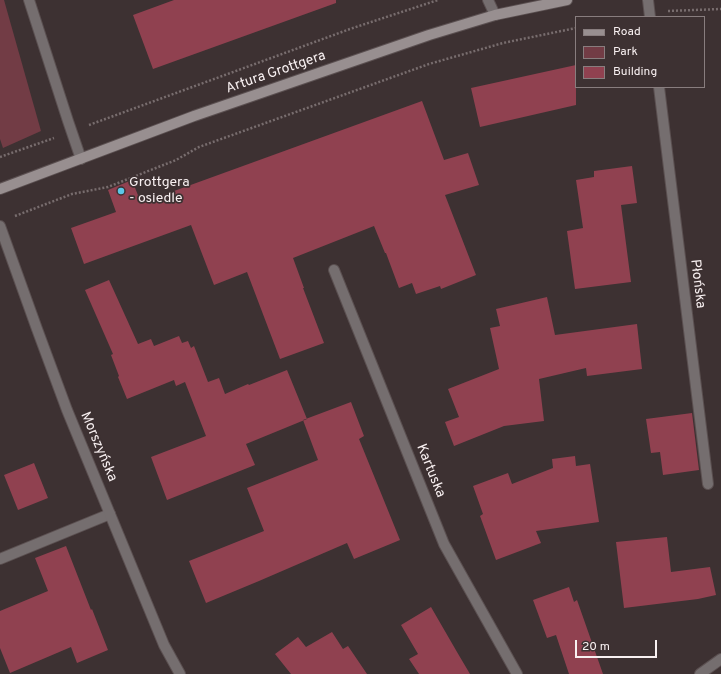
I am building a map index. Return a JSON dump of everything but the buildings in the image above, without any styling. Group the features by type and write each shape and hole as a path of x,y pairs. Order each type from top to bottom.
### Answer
{"main road":[{"name":"Artura Grottgera","path":"1,186 81,159 194,116 429,35 495,15 567,0"}],"street":[{"path":"29,0 81,159"},
{"path":"488,0 495,15"},
{"path":"648,0 650,16"},
{"name":"Płońska","path":"659,88 708,484"},
{"name":"Morszyńska","path":"0,226 36,329 67,410 164,645 180,674"},
{"name":"Kartuska","path":"334,270 444,544 517,674"},
{"path":"0,559 110,514"},
{"path":"700,674 721,659"}],"path":[{"path":"0,157 350,29 438,0"},
{"path":"650,16 661,11 721,9"},
{"path":"8,218 72,194 108,187 176,160 199,147 429,64 503,43 575,28"}],"green space":[{"path":"0,0 4,0 41,131 3,148 0,139"}],"place":[{"name":"Grottgera - osiedle","path":"121,191"}]}
